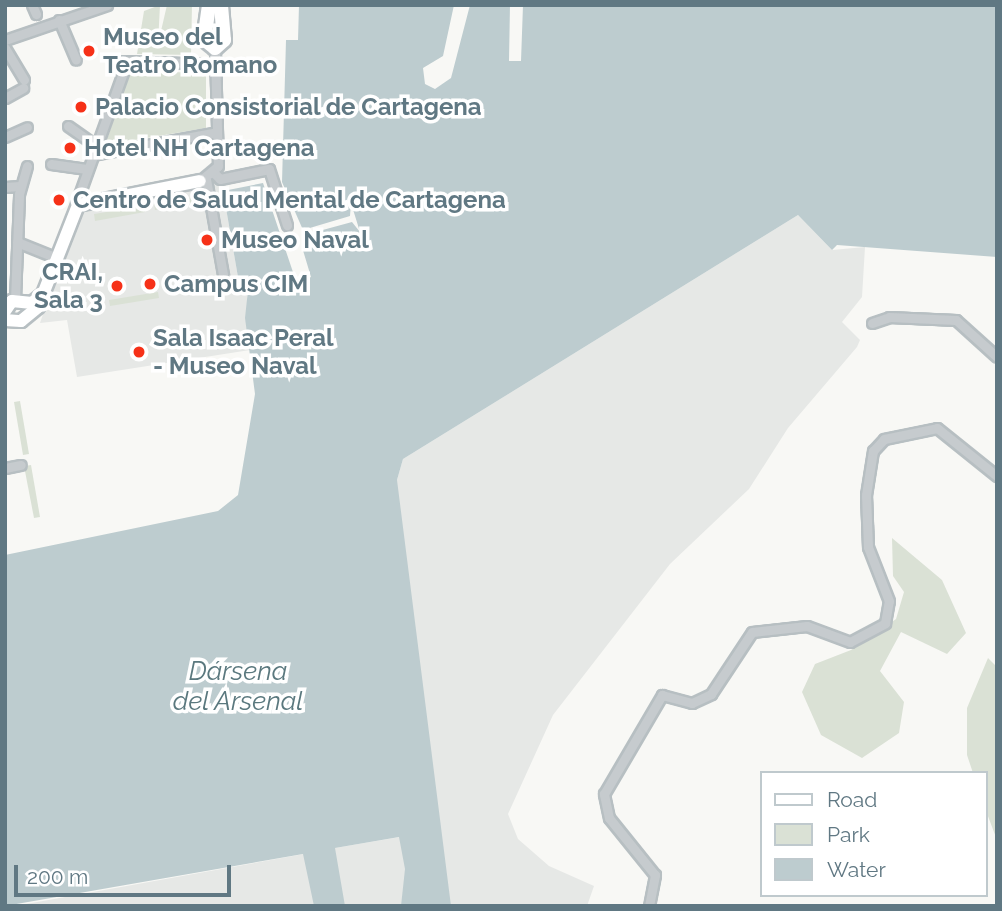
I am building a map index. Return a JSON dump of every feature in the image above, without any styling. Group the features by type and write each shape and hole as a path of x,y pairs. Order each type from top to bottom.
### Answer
{"main road":[{"path":"209,5 205,41 215,48 223,33 221,5"},
{"path":"206,32 223,33"},
{"path":"13,312 36,301 47,287 73,212 83,202 207,178"}],"street":[{"path":"5,40 37,16 59,20 107,5"},
{"path":"59,20 76,60"},
{"path":"5,48 23,84 5,98"},
{"path":"215,48 217,132 207,178 224,280"},
{"path":"83,202 79,195 124,61 215,64"},
{"path":"68,126 94,150"},
{"path":"5,137 27,127"},
{"path":"94,150 217,132"},
{"path":"51,164 87,169"},
{"path":"13,312 19,190 27,166"},
{"path":"207,178 220,179 269,169 286,225"},
{"path":"5,187 19,190"},
{"path":"17,242 57,258"},
{"path":"872,323 889,317 956,320 997,357"},
{"path":"649,906 655,875 609,818 604,794 662,695 692,703 711,694 752,632 807,626 850,642 885,623 889,601 868,547 866,495 873,451 884,439 937,428 997,477"},
{"path":"5,468 21,465"}],"shaded area":[{"name":"Campus CIM","path":"215,182 223,191 238,277 246,276 250,350 77,377 67,320 40,323 77,214"},
{"path":"798,215 832,250 865,247 862,297 842,322 860,340 857,347 788,428 749,489 670,564 553,715 508,814 518,839 549,866 594,886 587,906 15,906 304,854 307,869 335,848 400,837 397,480 403,459"}],"green space":[{"path":"160,5 158,44 167,5 192,5 191,55 137,54 144,11"},
{"path":"130,71 206,73 206,128 105,145"},
{"path":"202,196 203,202 155,210 154,204"},
{"path":"144,206 145,212 95,221 94,214"},
{"path":"158,292 159,298 110,306 109,300"},
{"path":"20,401 29,454 23,455 14,402"},
{"path":"31,465 40,517 34,518 24,466"},
{"path":"892,538 942,580 966,633 947,654 901,632 880,671 904,702 899,733 862,758 821,735 802,692 815,664 851,650 896,619 904,592 893,576"},
{"path":"988,658 997,667 997,840 988,816 988,771 972,771 967,755 967,708"}],"water":[{"name":"Dársena del Arsenal","path":"299,5 454,5 443,56 423,68 425,84 435,89 451,78 470,5 510,5 509,61 521,61 523,5 997,5 997,257 837,245 832,250 798,215 403,459 397,480 451,906 401,906 405,869 399,837 335,848 345,906 314,906 303,854 5,906 5,555 218,511 238,495 255,394 245,318 248,290 246,276 238,277 223,191 263,183 297,284 311,277 302,247 311,244 308,234 352,222 360,232 351,203 350,216 303,230 282,182 286,40 298,40"}],"place":[{"name":"Museo del Teatro Romano","path":"89,51"},
{"name":"Palacio Consistorial de Cartagena","path":"81,107"},
{"name":"Hotel NH Cartagena","path":"70,148"},
{"name":"Centro de Salud Mental de Cartagena","path":"59,200"},
{"name":"Museo Naval","path":"207,240"},
{"name":"Campus CIM","path":"150,284"},
{"name":"CRAI, Sala 3","path":"117,286"},
{"name":"Sala Isaac Peral - Museo Naval","path":"139,352"}]}
